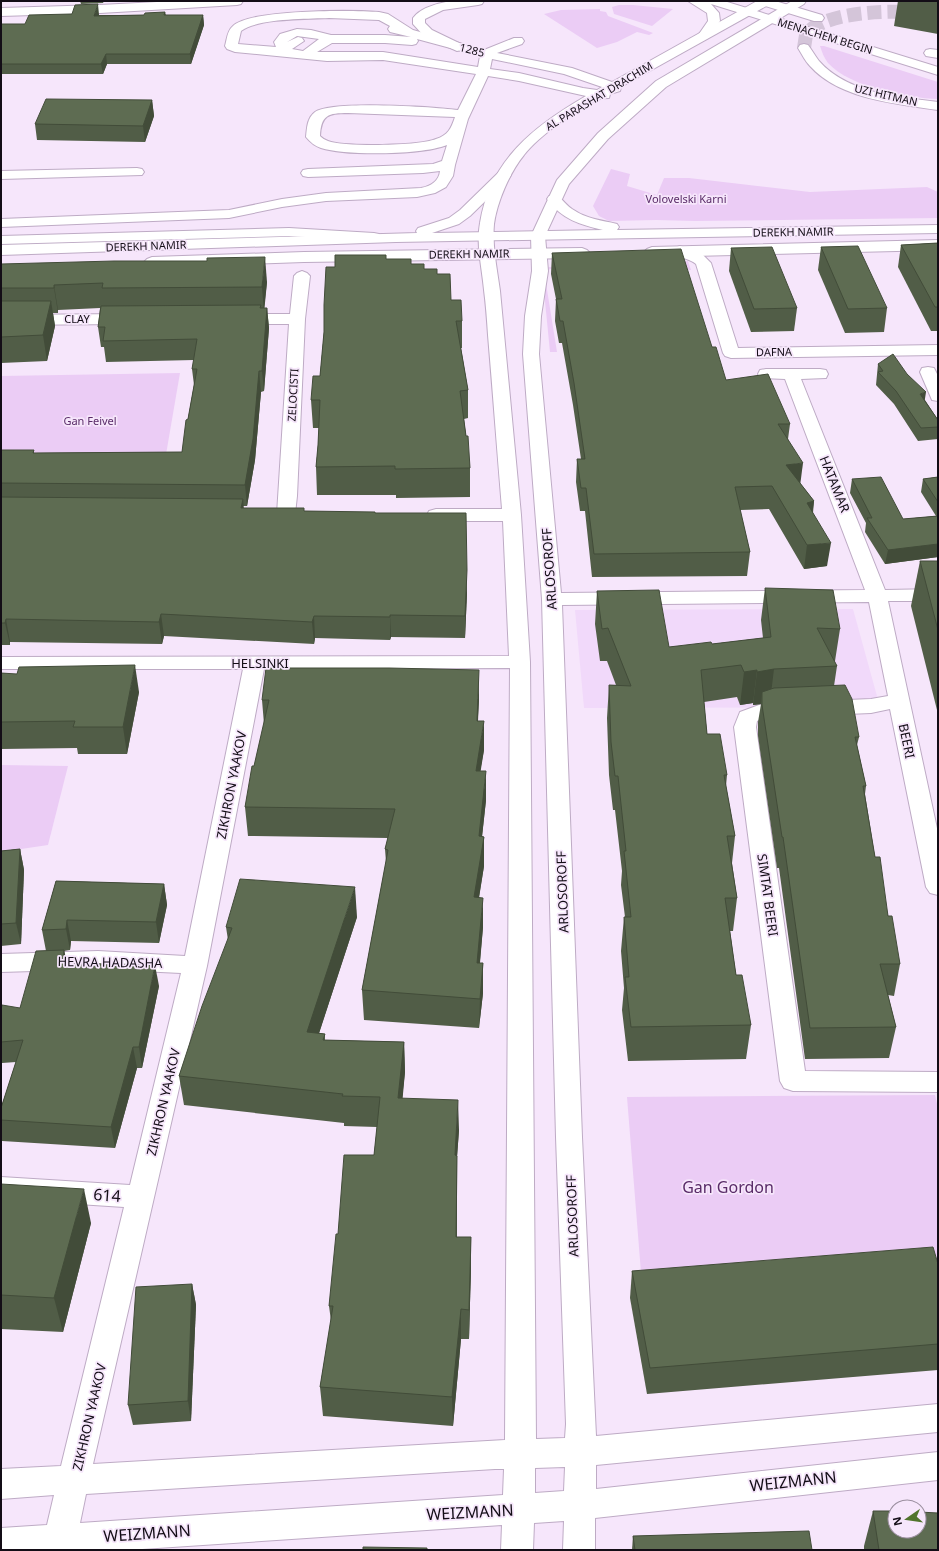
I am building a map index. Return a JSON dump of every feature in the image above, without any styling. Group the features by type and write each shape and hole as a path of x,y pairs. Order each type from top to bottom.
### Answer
{"main road":[{"path":"1,12 100,9 237,1"},
{"path":"457,47 428,33 419,24 419,18 432,10 478,1"},
{"path":"694,1 708,7 714,14 714,21 705,34"},
{"name":"MENACHEM BEGIN","path":"712,1 938,71"},
{"name":"AL PARASHAT DRACHIM","path":"538,245 554,199 562,182 590,150 626,95 670,54 765,1"},
{"name":"MENACHEM BEGIN","path":"765,1 796,4 828,21"},
{"name":"AL PARASHAT DRACHIM","path":"626,95 661,84 796,4"},
{"path":"457,47 428,44 409,37 384,17 370,15 282,17 247,23 241,25 236,30 232,47 265,45 302,60 327,57 383,56 426,66 467,78 477,85"},
{"name":"1285","path":"276,30 304,27 371,26 409,37 575,73 626,95"},
{"path":"314,35 320,32 382,31 407,36 428,44"},
{"path":"314,35 357,39 409,37"},
{"path":"302,60 322,42 314,35"},
{"path":"383,56 409,37"},
{"path":"327,57 357,39"},
{"path":"355,56 385,39"},
{"path":"1,223 229,214 282,203 326,197 424,192 442,184 447,176 447,164 450,161 457,132 463,114 484,72 487,62 486,54 495,49 518,41"},
{"path":"265,45 270,61 274,63"},
{"path":"426,66 423,55 426,52 437,48 457,47"},
{"name":"UZI HITMAN","path":"804,48 815,66 837,81 851,88 889,98 937,106"},
{"path":"917,49 936,54"},
{"path":"623,67 643,64 670,54"},
{"name":"1285","path":"302,60 426,66 484,72 519,77 598,94 626,95"},
{"path":"543,66 576,70 605,69"},
{"name":"AL PARASHAT DRACHIM","path":"487,245 487,224 490,209 504,174 519,152 538,133 561,116 598,94"},
{"path":"326,197 318,196 310,190 306,180 315,120 322,114 329,111 350,109 435,111 463,114"},
{"path":"312,137 317,142 335,146 424,147 449,138 457,132"},
{"path":"310,161 423,170 447,164"},
{"path":"1,175 137,172"},
{"path":"1,240 288,232 396,238 438,227 454,221 465,213 504,174"},
{"path":"554,199 564,211 574,217 588,222 668,234"},
{"name":"DEREKH NAMIR","path":"137,262 304,257 487,245 538,245 668,234 938,229"},
{"name":"DEREKH NAMIR","path":"1,250 396,238 487,245"},
{"path":"487,245 512,515 520,662 521,1453 517,1550"},
{"name":"DEREKH NAMIR","path":"538,245 596,253"},
{"name":"ARLOSOROFF","path":"538,245 540,271 533,316 531,354 552,599 569,1137 582,1452 580,1550"},
{"name":"DEREKH NAMIR","path":"638,252 938,245"},
{"name":"DAFNA","path":"680,251 692,254 703,263 731,353 938,350"},
{"name":"ZELOCISTI","path":"286,514 297,319 302,276"},
{"name":"CLAY","path":"1,320 146,319"},
{"path":"225,319 297,319"},
{"path":"927,372 938,396"},
{"path":"766,374 820,374"},
{"name":"HATAMAR","path":"791,374 878,595"},
{"path":"421,515 512,515"},
{"name":"BEERI","path":"878,595 938,887"},
{"path":"552,599 938,595"},
{"name":"ZIKHRON YAAKOV","path":"60,1538 195,966 254,662"},
{"name":"HELSINKI","path":"1,663 520,662"},
{"name":"SIMTAT BEERI","path":"899,701 871,706 770,710 758,712 748,717 745,727 793,1081 938,1082"},
{"name":"HEVRA HADASHA","path":"1,963 63,960 142,961 195,966"},
{"name":"614","path":"1,1188 140,1197"},
{"path":"1,1484 521,1453 582,1452 938,1418"},
{"name":"WEIZMANN","path":"1,1543 581,1505 938,1466"}],"shaded area":[{"path":"853,609 880,707 584,708 575,610"}],"green space":[{"path":"619,5 673,9 652,26 614,14 612,7"},
{"path":"600,9 600,11 606,12 608,16 653,33 649,35 637,32 617,42 597,48 544,14 561,10"},
{"path":"820,46 938,82 938,99 910,96 879,90 850,79 828,63"},
{"name":"Volovelski Karni","path":"611,169 630,174 627,186 657,195 664,178 689,178 810,192 927,187 938,192 938,218 609,221 599,216 593,206"},
{"path":"688,261 691,270 551,269 544,271 557,352 550,352 542,271 549,267"},
{"name":"Gan Feivel","path":"180,373 164,466 1,467 1,376"},
{"path":"1,765 68,766 48,845 1,852"},
{"name":"Gan Gordon","path":"935,1095 938,1108 938,1258 642,1285 627,1097"}],"building":[{"path":"98,4 94,16 144,15 145,13 165,12 164,15 203,15 190,54 106,54 101,64 1,64 1,24 25,24 29,15 72,14 75,5"},
{"path":"46,99 152,100 143,126 35,124"},
{"path":"938,243 938,307 935,307 901,245"},
{"path":"858,246 887,308 848,309 821,247"},
{"path":"772,247 797,308 754,309 731,248"},
{"path":"681,249 712,347 716,347 726,380 768,374 790,424 778,424 803,463 786,465 814,501 807,503 831,543 807,545 772,486 735,487 750,552 594,554 586,488 581,488 577,459 585,459 563,321 560,321 556,299 562,299 552,253"},
{"path":"335,255 386,255 386,259 411,259 411,264 424,264 424,269 437,269 437,274 450,274 451,300 461,300 462,321 456,321 468,390 460,391 466,436 468,436 470,468 395,469 395,466 316,467 320,400 311,400 313,376 320,376 324,332 326,267 335,267"},
{"path":"265,257 262,287 102,288 103,283 54,285 54,288 1,288 1,264 114,261 207,261 207,258"},
{"path":"1,301 51,301 43,335 1,337"},
{"path":"261,305 260,308 267,308 262,371 259,371 253,439 245,485 1,483 1,450 34,450 33,453 182,452 186,420 188,419 197,369 192,369 197,339 103,341 105,327 98,327 101,306"},
{"path":"893,354 907,374 926,392 920,394 938,420 938,427 921,428 896,391 878,372 883,371 878,364"},
{"path":"881,477 903,519 938,516 938,544 888,550 867,518 872,518 852,479"},
{"path":"938,477 938,502 923,479"},
{"path":"1,497 243,499 241,508 304,508 304,511 375,513 466,513 467,570 465,616 314,616 312,622 161,614 159,622 6,619 5,623 1,623"},
{"path":"920,561 938,561 938,630"},
{"path":"765,588 833,590 840,629 817,628 837,666 744,672 741,665 701,670 707,734 720,734 727,775 724,775 735,836 727,836 737,898 725,898 736,975 742,975 751,1025 631,1027 625,977 629,977 624,917 631,917 618,776 615,776 611,742 609,685 631,686 608,628 602,629 597,591 659,590 669,647 711,642 712,644 771,637"},
{"path":"135,665 123,727 73,727 75,721 1,722 1,673 17,674 19,667"},
{"path":"266,668 479,670 477,721 484,721 476,771 486,771 479,836 484,837 474,897 483,898 477,963 483,963 480,999 362,990 388,850 385,849 395,809 245,807 252,766 254,766 269,700 262,700"},
{"path":"845,685 852,699 859,737 855,737 866,786 863,786 875,857 880,857 888,916 892,916 900,964 880,964 896,1027 810,1028 783,837 762,705 762,692 774,688"},
{"path":"20,849 16,923 1,924 1,851"},
{"path":"240,879 355,887 307,1032 325,1034 323,1040 404,1042 398,1098 458,1100 455,1155 457,1156 456,1237 471,1237 469,1310 461,1309 452,1397 320,1387 333,1306 329,1306 336,1234 338,1234 344,1155 374,1155 380,1097 342,1096 343,1094 179,1076 202,1006 232,928 226,927"},
{"path":"56,881 164,884 156,922 67,920 66,929 42,930"},
{"path":"64,950 63,963 155,965 139,1047 133,1047 111,1127 1,1120 1,1108 23,1040 1,1042 2,1005 20,1008 36,951"},
{"path":"1,1184 84,1189 54,1298 1,1295"},
{"path":"933,1247 938,1264 938,1344 650,1368 632,1271"},
{"path":"192,1284 188,1401 128,1405 136,1287"},
{"path":"873,1511 887,1511 887,1539 927,1539 927,1512 938,1513 938,1550 879,1550"},
{"path":"809,1531 812,1550 635,1550 633,1536"},
{"path":"363,1547 427,1548 427,1550 363,1550"}],"tunnel":[{"path":"804,48 806,35 813,28 830,20 845,16 876,12 938,13"}]}
